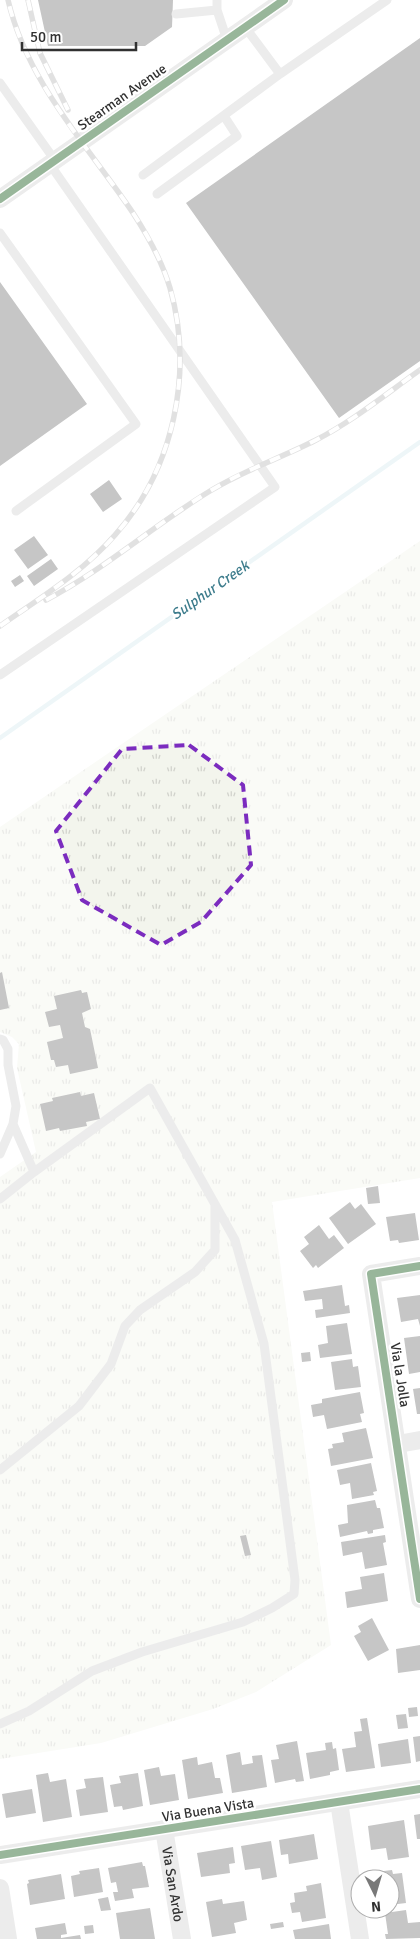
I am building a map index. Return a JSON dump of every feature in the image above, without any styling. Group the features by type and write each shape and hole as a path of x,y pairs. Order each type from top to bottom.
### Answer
{"street":[{"name":"Stearman Avenue","path":"0,199 284,0"},
{"name":"Via la Jolla","path":"420,1266 371,1274 420,1599"},
{"path":"398,1444 420,1440"},
{"name":"Via Buena Vista","path":"0,1855 420,1789"},
{"path":"339,1802 360,1939"},
{"name":"Via San Ardo","path":"164,1830 182,1939"},
{"path":"0,1888 8,1939"}],"lane":[{"path":"217,0 217,10 227,40"},
{"path":"144,175 280,74 387,0"},
{"path":"176,14 217,10"},
{"path":"245,26 280,74"},
{"path":"0,83 275,487 0,675"},
{"path":"156,194 237,136 224,116"},
{"path":"0,233 136,424 16,511"},
{"path":"0,1039 3,1040 8,1049 8,1065 16,1106 13,1124 0,1154"},
{"path":"0,1199 150,1088 235,1240 264,1344 295,1580 294,1594 272,1608 243,1622 142,1652 92,1671 29,1711 0,1724"},
{"path":"13,1124 34,1172"},
{"path":"0,1470 79,1406 111,1364 125,1326 140,1310 195,1272 215,1250 215,1205"}],"highlighted area":[{"path":"189,745 243,785 251,865 201,922 161,945 82,900 56,831 122,749"}],"green space":[{"path":"420,541 420,1178 272,1202 331,1645 256,1692 213,1709 101,1743 0,1759 0,1177 36,1152 17,1068 19,1044 12,1037 0,1032 0,827"}],"building":[{"path":"38,0 173,0 172,27 145,46 48,46"},
{"path":"420,38 420,361 339,418 186,203"},
{"path":"0,282 87,404 0,466"},
{"path":"109,480 122,499 103,512 90,494"},
{"path":"34,536 48,555 28,569 14,550"},
{"path":"51,559 58,569 34,586 27,576"},
{"path":"20,575 24,581 15,587 11,581"},
{"path":"2,972 9,1008 0,1010 0,973"},
{"path":"81,990 82,993 87,992 91,1009 82,1013 85,1027 90,1029 98,1068 70,1074 68,1065 56,1067 54,1060 51,1060 47,1042 63,1038 60,1025 49,1027 45,1012 57,1009 54,996"},
{"path":"80,1092 81,1096 94,1093 100,1119 86,1122 87,1126 60,1131 59,1128 46,1131 40,1104 53,1101 52,1098"},
{"path":"378,1186 380,1203 368,1204 366,1188"},
{"path":"350,1202 355,1209 361,1204 376,1224 348,1244 329,1218"},
{"path":"415,1213 419,1240 399,1243 398,1240 390,1241 386,1217"},
{"path":"319,1225 329,1239 334,1235 344,1248 318,1268 316,1265 313,1268 300,1251 309,1244 304,1237"},
{"path":"342,1285 345,1306 349,1305 350,1313 316,1318 315,1310 323,1309 322,1299 305,1301 303,1291"},
{"path":"420,1295 420,1326 418,1319 401,1322 397,1298"},
{"path":"347,1323 352,1354 320,1358 318,1345 328,1343 326,1326"},
{"path":"420,1336 420,1372 409,1374 404,1338"},
{"path":"310,1352 311,1361 302,1362 301,1353"},
{"path":"352,1359 353,1367 358,1366 361,1387 335,1390 331,1362"},
{"path":"420,1388 420,1414 417,1414 413,1389"},
{"path":"360,1392 364,1413 360,1414 362,1422 327,1429 324,1415 313,1417 311,1405 322,1403 322,1399"},
{"path":"366,1428 373,1458 331,1466 328,1449 333,1448 332,1444 344,1442 342,1433"},
{"path":"371,1463 377,1491 373,1492 374,1495 352,1499 350,1483 340,1485 337,1470"},
{"path":"375,1500 377,1508 380,1508 384,1528 373,1530 373,1533 368,1534 367,1531 340,1537 338,1525 348,1523 347,1505"},
{"path":"246,1535 251,1555 245,1556 240,1536"},
{"path":"385,1535 386,1542 383,1543 387,1565 365,1569 362,1552 343,1556 341,1542"},
{"path":"384,1573 388,1601 347,1608 345,1592 362,1589 360,1577"},
{"path":"372,1618 389,1650 368,1661 354,1636 361,1632 358,1626"},
{"path":"420,1645 420,1670 398,1673 396,1649"},
{"path":"417,1707 418,1716 409,1717 408,1708"},
{"path":"406,1714 408,1728 398,1729 396,1715"},
{"path":"367,1718 375,1768 346,1772 342,1749 356,1747 354,1732 362,1731 360,1719"},
{"path":"420,1736 420,1761 416,1762 413,1737"},
{"path":"408,1739 411,1763 381,1767 378,1744"},
{"path":"297,1741 304,1781 296,1782 295,1779 275,1783 271,1760 279,1759 276,1745"},
{"path":"332,1742 333,1749 336,1748 339,1770 330,1772 330,1775 310,1779 306,1753 326,1750 325,1743"},
{"path":"240,1752 242,1765 253,1763 252,1756 262,1755 267,1787 232,1793 226,1755"},
{"path":"197,1757 198,1765 212,1762 215,1778 220,1778 223,1793 188,1799 182,1760"},
{"path":"159,1767 161,1776 175,1774 179,1800 150,1805 144,1770"},
{"path":"48,1773 50,1782 66,1779 72,1817 43,1822 36,1775"},
{"path":"138,1773 143,1806 123,1810 122,1806 114,1807 110,1785 121,1783 119,1776"},
{"path":"103,1777 108,1812 80,1816 76,1790 86,1788 84,1779"},
{"path":"32,1789 36,1813 6,1818 2,1794"},
{"path":"420,1814 420,1839 417,1839 414,1815"},
{"path":"404,1820 409,1857 388,1860 386,1848 371,1850 368,1826"},
{"path":"314,1834 318,1859 289,1864 288,1854 281,1855 279,1840"},
{"path":"271,1841 277,1877 262,1880 260,1868 245,1870 241,1846"},
{"path":"233,1847 235,1863 229,1864 230,1873 201,1877 197,1853"},
{"path":"142,1862 143,1866 145,1866 149,1887 132,1889 134,1898 115,1901 113,1892 118,1892 116,1882 111,1883 108,1868"},
{"path":"99,1868 103,1892 74,1897 71,1876 80,1874 79,1871"},
{"path":"400,1873 402,1873 406,1903 400,1904"},
{"path":"61,1874 65,1899 30,1905 28,1880"},
{"path":"321,1883 326,1918 302,1922 300,1912 292,1913 290,1903 295,1902 294,1893 307,1891 306,1886"},
{"path":"108,1897 111,1910 101,1911 98,1899"},
{"path":"222,1899 223,1904 244,1901 247,1920 234,1923 236,1933 212,1937 206,1902"},
{"path":"150,1908 155,1939 120,1939 116,1913"},
{"path":"406,1910 408,1923 420,1922 420,1938 386,1939 385,1934 388,1934 386,1919 400,1919 400,1911"},
{"path":"283,1922 284,1927 271,1929 270,1924"},
{"path":"65,1923 67,1934 61,1935 61,1938 80,1935 81,1939 37,1939 35,1928"},
{"path":"329,1924 331,1939 295,1939 293,1930"},
{"path":"93,1925 94,1933 85,1934 84,1926"}],"waterway":[{"name":"Sulphur Creek","path":"0,738 420,442"}],"railway":[{"path":"0,626 61,584 89,561 115,535 135,509 152,480 165,450 174,418 179,386 180,353 177,320 170,288 154,249 133,213 60,112 44,85 29,58 17,30 8,0"},
{"path":"28,0 40,53 68,110"},
{"path":"46,600 89,575 210,491 330,433 420,370"}],"cycle path":[{"path":"0,199 284,0"},
{"path":"420,1266 371,1274 420,1599"},
{"path":"0,1855 420,1789"}]}
